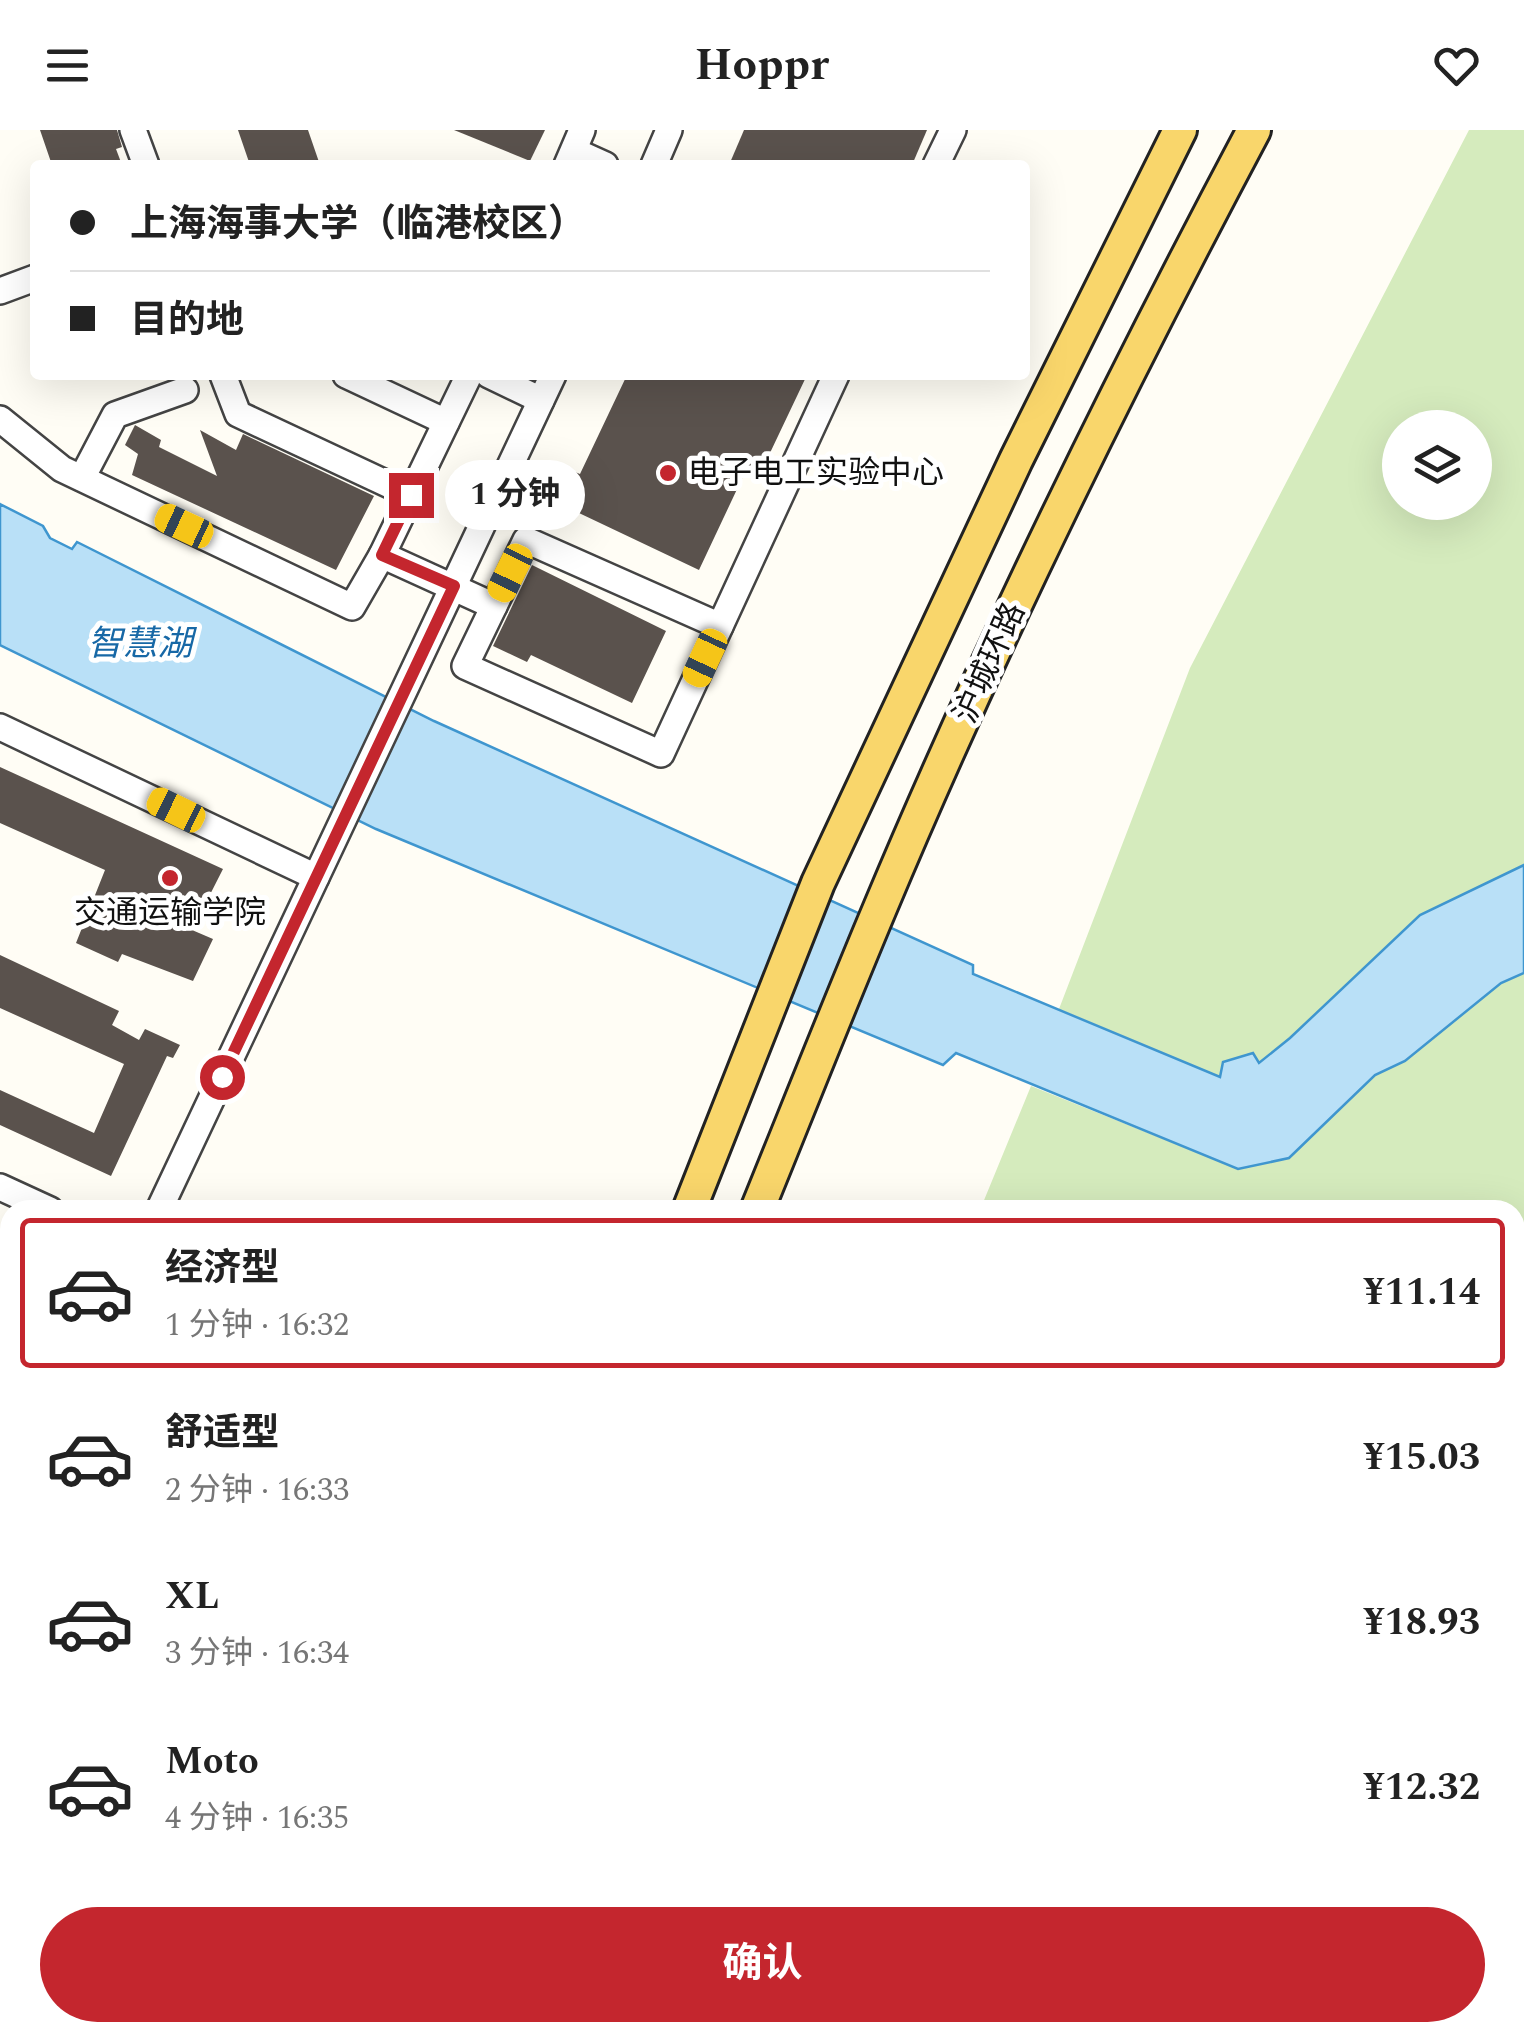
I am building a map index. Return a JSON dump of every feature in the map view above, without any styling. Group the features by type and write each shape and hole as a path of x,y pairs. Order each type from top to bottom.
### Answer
{"main road":[{"name":"沪城环路","path":"693,1200 818,883 1016,460 1180,130"},
{"name":"沪城环路","path":"762,1200 880,906 1033,567 1165,297 1254,130"}],"street":[{"path":"133,130 144,160"},
{"path":"656,160 670,130"},
{"path":"938,160 953,130"},
{"path":"0,291 30,280"},
{"path":"82,478 115,415 211,380"},
{"path":"226,380 238,414 411,495"},
{"path":"357,380 446,422"},
{"path":"0,419 62,469 352,607 382,555 467,380"},
{"path":"499,380 541,400"},
{"path":"164,1200 550,380"},
{"path":"720,626 526,540 466,666 661,754 834,380"},
{"path":"382,555 494,606"},
{"path":"0,727 316,877"},
{"path":"0,1187 28,1200"}],"green space":[{"path":"1469,130 1524,130 1524,865 1420,915 1290,1038 1258,1064 1221,1077 1059,1009 1190,668"},
{"path":"1524,973 1524,1200 984,1200 1031,1086 1238,1169 1289,1158 1375,1075 1405,1061 1501,983"}],"water":[{"name":"智慧湖","path":"0,504 43,526 50,538 72,549 77,542 434,721 973,965 973,974 1220,1077 1223,1062 1253,1053 1259,1063 1290,1038 1420,915 1524,865 1524,973 1501,983 1405,1061 1375,1075 1289,1158 1238,1169 956,1053 943,1065 376,829 0,645"}],"building":[{"path":"40,130 117,130 122,147 116,149 120,160 50,160"},
{"path":"238,130 308,130 318,160 248,160"},
{"path":"454,130 545,130 528,160"},
{"path":"744,130 927,130 914,160 731,160"},
{"name":"电子电工实验中心","path":"625,380 805,380 760,474 747,468 699,570 560,504 575,472 580,474"},
{"path":"135,425 161,440 159,447 217,476 200,430 236,450 243,434 374,496 336,570 132,475 138,454 125,445"},
{"path":"532,565 666,631 632,703 531,655 527,662 493,646"},
{"name":"交通运输学院","path":"0,767 223,869 192,930 213,939 193,981 122,954 118,962 76,943 105,870 0,823"},
{"path":"0,955 119,1011 112,1025 139,1040 145,1029 180,1045 173,1058 167,1056 111,1176 0,1125 0,1090 94,1133 124,1064 0,1008"}],"place":[{"name":"电子电工实验中心","path":"668,473"},
{"name":"交通运输学院","path":"170,878"}],"route":[{"path":"222,1077 454,586 382,555 411,495"}]}
